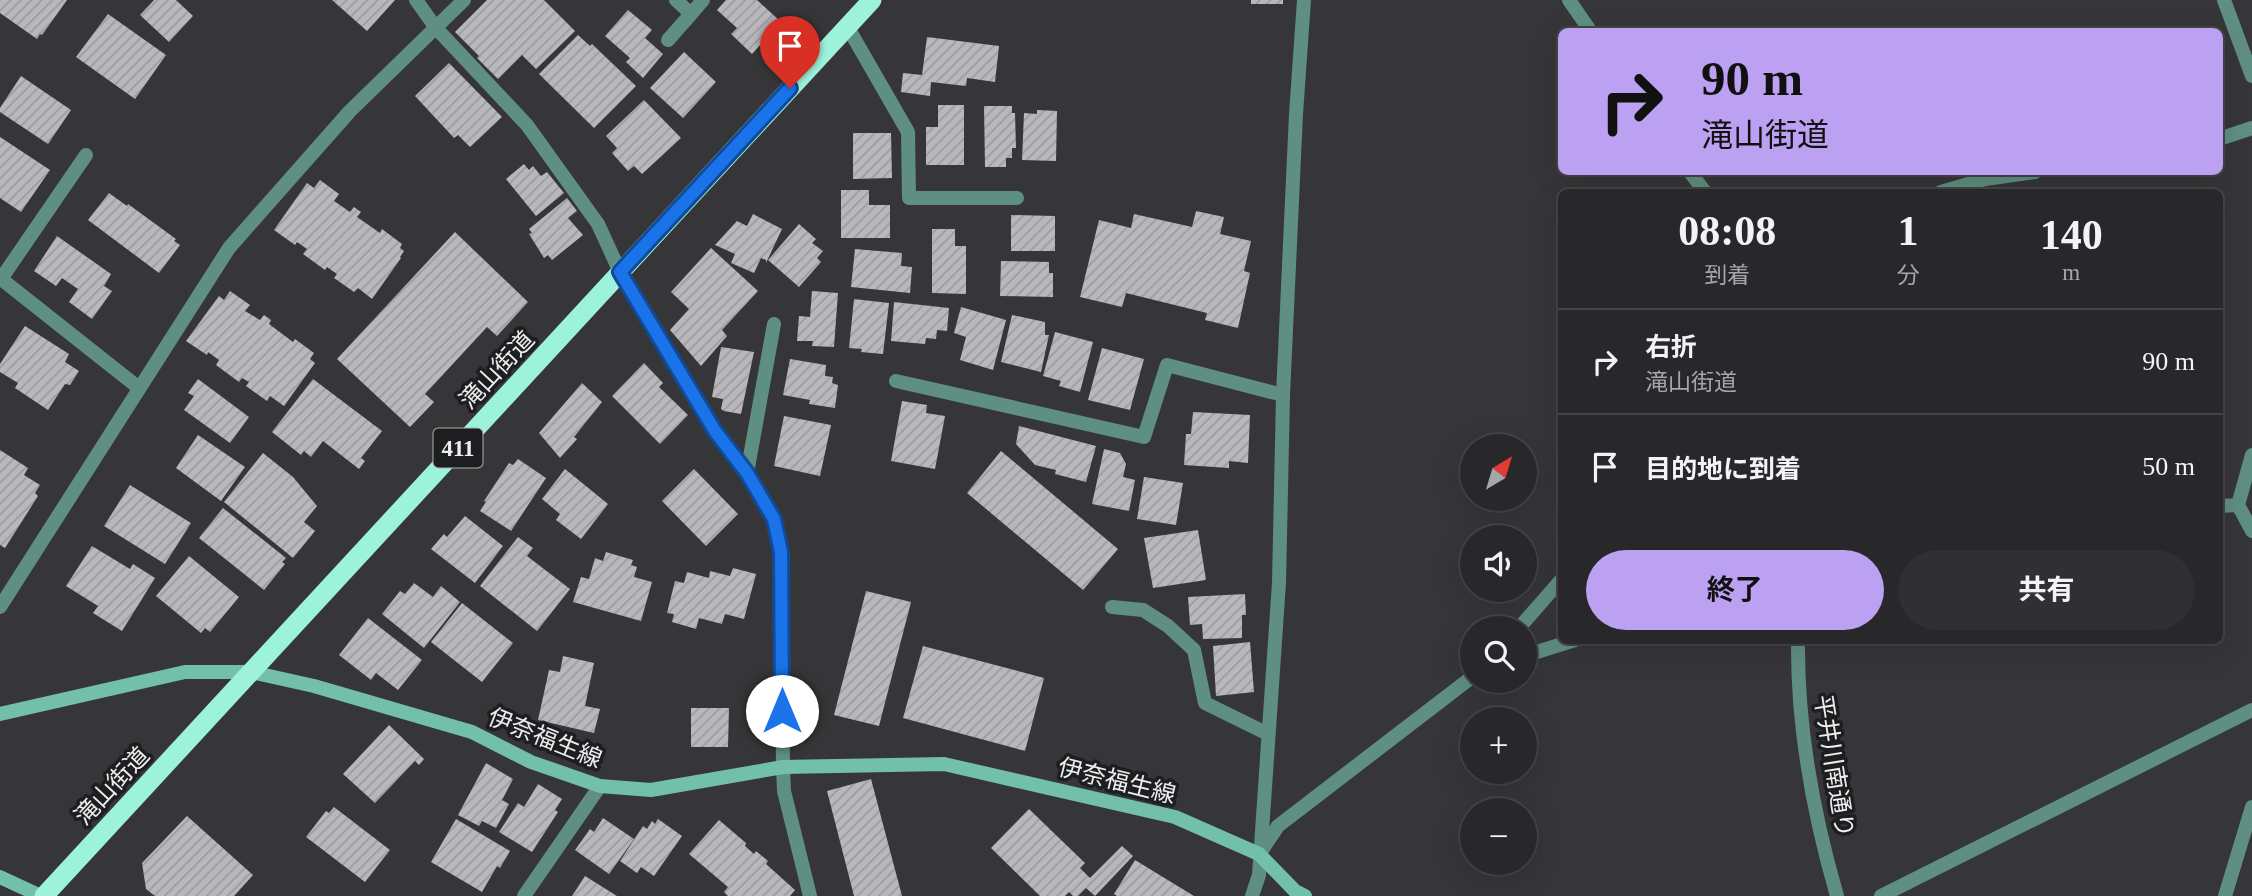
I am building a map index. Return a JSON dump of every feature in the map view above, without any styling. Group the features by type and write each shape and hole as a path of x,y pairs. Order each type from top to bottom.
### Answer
{"highway":[{"name":"滝山街道","path":"43,896 872,0"}],"main road":[{"name":"伊奈福生線","path":"0,714 185,672 251,672 314,686 472,732 531,762 600,786 650,790 783,766 944,764 1175,817 1259,855 1295,891 1304,896"},
{"path":"0,877 43,896"}],"street":[{"path":"415,0 436,28 527,125 598,224 620,272 715,431 747,473 774,519 781,552 784,791 810,896"},
{"path":"0,607 229,248 350,111 464,0"},
{"path":"676,0 691,14"},
{"path":"668,40 703,0"},
{"path":"1252,896 1259,875 1279,583 1283,395 1304,0"},
{"path":"1569,0 1588,28"},
{"path":"2224,0 2252,76"},
{"path":"847,26 908,132 909,198 1017,198"},
{"path":"2223,138 2252,128"},
{"path":"86,155 0,279 139,388"},
{"path":"1951,189 1985,179 2014,175"},
{"path":"747,473 774,324"},
{"path":"896,381 1144,437 1167,365 1283,395"},
{"path":"2252,455 2238,505 2252,531"},
{"path":"2223,506 2238,505"},
{"path":"1530,616 1558,583"},
{"path":"1112,607 1143,610 1168,626 1194,650 1205,703 1268,734"},
{"path":"1537,652 1562,644"},
{"name":"平井川南通り","path":"1798,644 1802,729 1812,797 1837,896"},
{"path":"1259,855 1278,827 1460,686"},
{"path":"1881,896 2252,710"},
{"path":"524,896 600,786"},
{"path":"2225,896 2252,807"}],"building":[{"path":"0,0 67,0 37,39 0,13"},
{"path":"154,0 176,0 193,16 169,42 140,15"},
{"path":"332,0 395,0 367,31"},
{"path":"487,0 544,0 575,31 536,69 522,55 498,79 455,32"},
{"path":"726,0 757,0 781,22 752,54 731,34 737,28 717,10"},
{"path":"1251,0 1283,0 1283,4 1251,4"},
{"path":"628,10 652,30 645,38 663,54 643,78 626,62 630,58 605,36"},
{"path":"108,14 166,55 135,99 76,57"},
{"path":"578,35 590,46 592,44 636,86 594,128 539,74"},
{"path":"927,37 999,46 995,82 967,78 966,86 931,82 930,96 901,92 903,73 922,75"},
{"path":"684,52 716,82 683,118 650,88"},
{"path":"449,63 502,117 470,147 458,135 454,138 415,96"},
{"path":"21,76 71,110 48,144 0,112"},
{"path":"644,100 681,138 642,174 634,166 628,171 612,153 617,148 606,136"},
{"path":"938,105 964,105 964,165 926,165 926,127 938,127"},
{"path":"984,106 1012,106 1012,113 1015,113 1016,148 1012,148 1012,158 1006,158 1006,167 985,167"},
{"path":"1037,110 1057,111 1056,161 1022,160 1024,113 1037,114"},
{"path":"853,133 891,133 892,178 853,179"},
{"path":"0,137 50,170 21,212 0,198"},
{"path":"524,164 529,170 533,166 541,176 547,172 564,193 536,216 506,179"},
{"path":"320,180 339,194 334,201 350,212 354,207 361,212 357,217 380,233 382,229 402,244 400,248 404,251 401,258 372,299 358,288 354,292 334,278 337,274 327,267 325,270 303,254 307,249 297,242 295,245 274,230 307,183 314,188"},
{"path":"841,190 869,190 869,205 890,205 890,238 841,238"},
{"path":"109,193 176,239 174,241 180,245 159,273 88,220"},
{"path":"567,198 577,211 568,218 583,235 552,260 548,255 544,258 529,234 532,233 529,229"},
{"path":"1196,211 1224,217 1220,234 1251,241 1244,271 1250,273 1238,328 1205,320 1207,313 1126,293 1122,307 1080,297 1099,220 1131,228 1134,214 1192,227"},
{"path":"753,214 782,229 766,263 766,260 761,258 754,273 731,263 735,254 715,245 737,221 747,226"},
{"path":"1011,215 1055,216 1055,251 1011,251"},
{"path":"799,224 816,239 812,243 823,251 817,258 821,262 799,287 768,260"},
{"path":"932,229 955,229 955,246 966,246 966,294 932,293"},
{"path":"455,232 528,302 497,336 487,327 425,394 434,402 410,427 337,359"},
{"path":"57,236 111,274 104,286 112,291 92,319 69,302 78,289 62,278 56,286 34,271"},
{"path":"711,248 758,291 722,330 727,336 701,366 670,330 689,309 671,292"},
{"path":"855,249 902,253 901,266 912,267 910,293 851,287"},
{"path":"1001,261 1049,262 1049,273 1053,273 1053,297 1000,296"},
{"path":"230,291 250,305 245,311 260,320 264,315 271,320 269,324 293,342 295,339 314,353 310,359 315,363 284,406 270,396 267,401 246,386 249,382 242,378 239,382 216,365 219,360 186,341 219,296 224,300"},
{"path":"812,291 838,293 834,347 812,346 813,341 797,341 799,316 810,317"},
{"path":"854,299 889,303 883,354 849,348"},
{"path":"894,302 949,308 947,331 937,330 936,339 926,338 925,344 891,341"},
{"path":"961,307 1006,320 993,370 960,360 966,337 954,333"},
{"path":"1012,315 1045,322 1045,335 1049,335 1041,372 1001,362"},
{"path":"25,326 69,354 65,362 79,371 70,385 65,384 48,410 15,388 18,383 0,372 0,364"},
{"path":"1055,332 1093,342 1080,392 1059,386 1061,381 1043,376"},
{"path":"721,347 754,352 741,414 724,411 721,409 723,399 712,397"},
{"path":"1102,348 1144,359 1130,410 1088,400"},
{"path":"790,359 826,365 825,376 833,377 832,383 838,385 835,408 809,404 810,400 783,395"},
{"path":"644,363 663,383 659,387 688,415 660,444 612,396"},
{"path":"198,379 249,417 230,443 184,410 194,396 188,393"},
{"path":"313,379 382,431 361,458 365,461 359,469 323,441 311,457 304,451 301,455 272,432"},
{"path":"582,383 602,402 574,437 577,439 560,458 539,433"},
{"path":"902,401 927,405 926,413 945,416 935,469 891,461"},
{"path":"1193,412 1250,415 1248,463 1229,461 1229,468 1184,465 1186,434 1191,434"},
{"path":"784,416 831,425 820,476 774,466"},
{"path":"1019,426 1096,446 1086,482 1055,474 1056,470 1035,465 1016,444"},
{"path":"198,435 245,467 221,501 176,468"},
{"path":"1104,449 1120,453 1126,464 1123,477 1135,480 1129,511 1092,504"},
{"path":"0,450 28,468 24,475 40,485 35,493 38,496 5,548 0,545"},
{"path":"1001,451 1118,549 1083,590 967,493"},
{"path":"263,453 293,477 317,506 304,522 315,531 293,558 224,502"},
{"path":"518,459 546,478 511,531 480,511 509,463 513,465"},
{"path":"565,469 608,504 581,539 556,520 560,514 542,499"},
{"path":"694,469 738,514 706,546 662,501"},
{"path":"1144,477 1183,483 1176,525 1137,519"},
{"path":"130,485 191,523 165,564 104,526"},
{"path":"223,508 286,558 282,562 285,564 264,590 199,538"},
{"path":"465,516 503,546 475,583 431,549 444,534 447,537"},
{"path":"1198,530 1206,580 1153,588 1144,538"},
{"path":"518,537 533,548 527,556 570,589 537,631 480,586"},
{"path":"92,546 130,569 133,564 155,578 122,631 93,613 98,606 66,586"},
{"path":"606,552 633,560 631,565 637,567 634,577 652,582 641,621 573,602 581,577 589,579 595,558 603,561"},
{"path":"189,556 239,597 210,632 205,628 201,633 156,596"},
{"path":"733,568 756,574 744,619 725,614 722,624 699,618 696,629 672,622 674,614 667,613 675,581 684,583 687,572 709,578 710,571 730,576"},
{"path":"414,583 433,597 441,586 460,602 424,648 382,614 400,591 405,594"},
{"path":"866,591 911,602 879,726 834,715"},
{"path":"1245,594 1246,615 1242,615 1242,638 1203,639 1202,624 1190,625 1188,597"},
{"path":"462,603 513,643 482,682 431,642"},
{"path":"368,618 422,660 398,690 376,673 371,680 339,655"},
{"path":"1250,642 1254,692 1216,696 1213,646"},
{"path":"923,646 1044,678 1025,751 903,718"},
{"path":"563,656 594,663 585,706 600,709 594,733 538,720 549,670 560,672"},
{"path":"691,708 729,708 728,747 691,747"},
{"path":"389,725 424,759 419,765 415,761 375,803 343,774"},
{"path":"486,763 513,779 502,800 509,804 496,828 482,821 479,826 458,815"},
{"path":"871,779 902,896 854,896 827,791"},
{"path":"538,784 562,799 555,810 558,812 532,852 499,832 518,803 524,807"},
{"path":"334,807 390,850 365,882 306,837 326,811 329,813"},
{"path":"1029,809 1085,863 1080,868 1090,878 1122,846 1133,856 1095,896 1086,888 1078,896 1069,892 1065,896 1040,896 991,848"},
{"path":"187,816 253,875 234,896 155,896 146,889 142,863"},
{"path":"603,818 634,839 609,874 575,850 590,829 594,832"},
{"path":"456,819 510,851 500,868 497,866 482,892 431,862"},
{"path":"658,819 682,836 654,876 641,867 637,873 620,861 643,826 647,829 652,821 655,824"},
{"path":"719,820 746,843 745,846 754,854 756,851 768,861 766,864 795,890 790,896 728,896 724,892 728,887 689,854"},
{"path":"1135,860 1194,896 1117,896 1114,894"},
{"path":"585,876 617,896 572,896"}],"route":[{"path":"782,711 781,552 774,519 747,473 715,431 620,272 790,88"}]}
